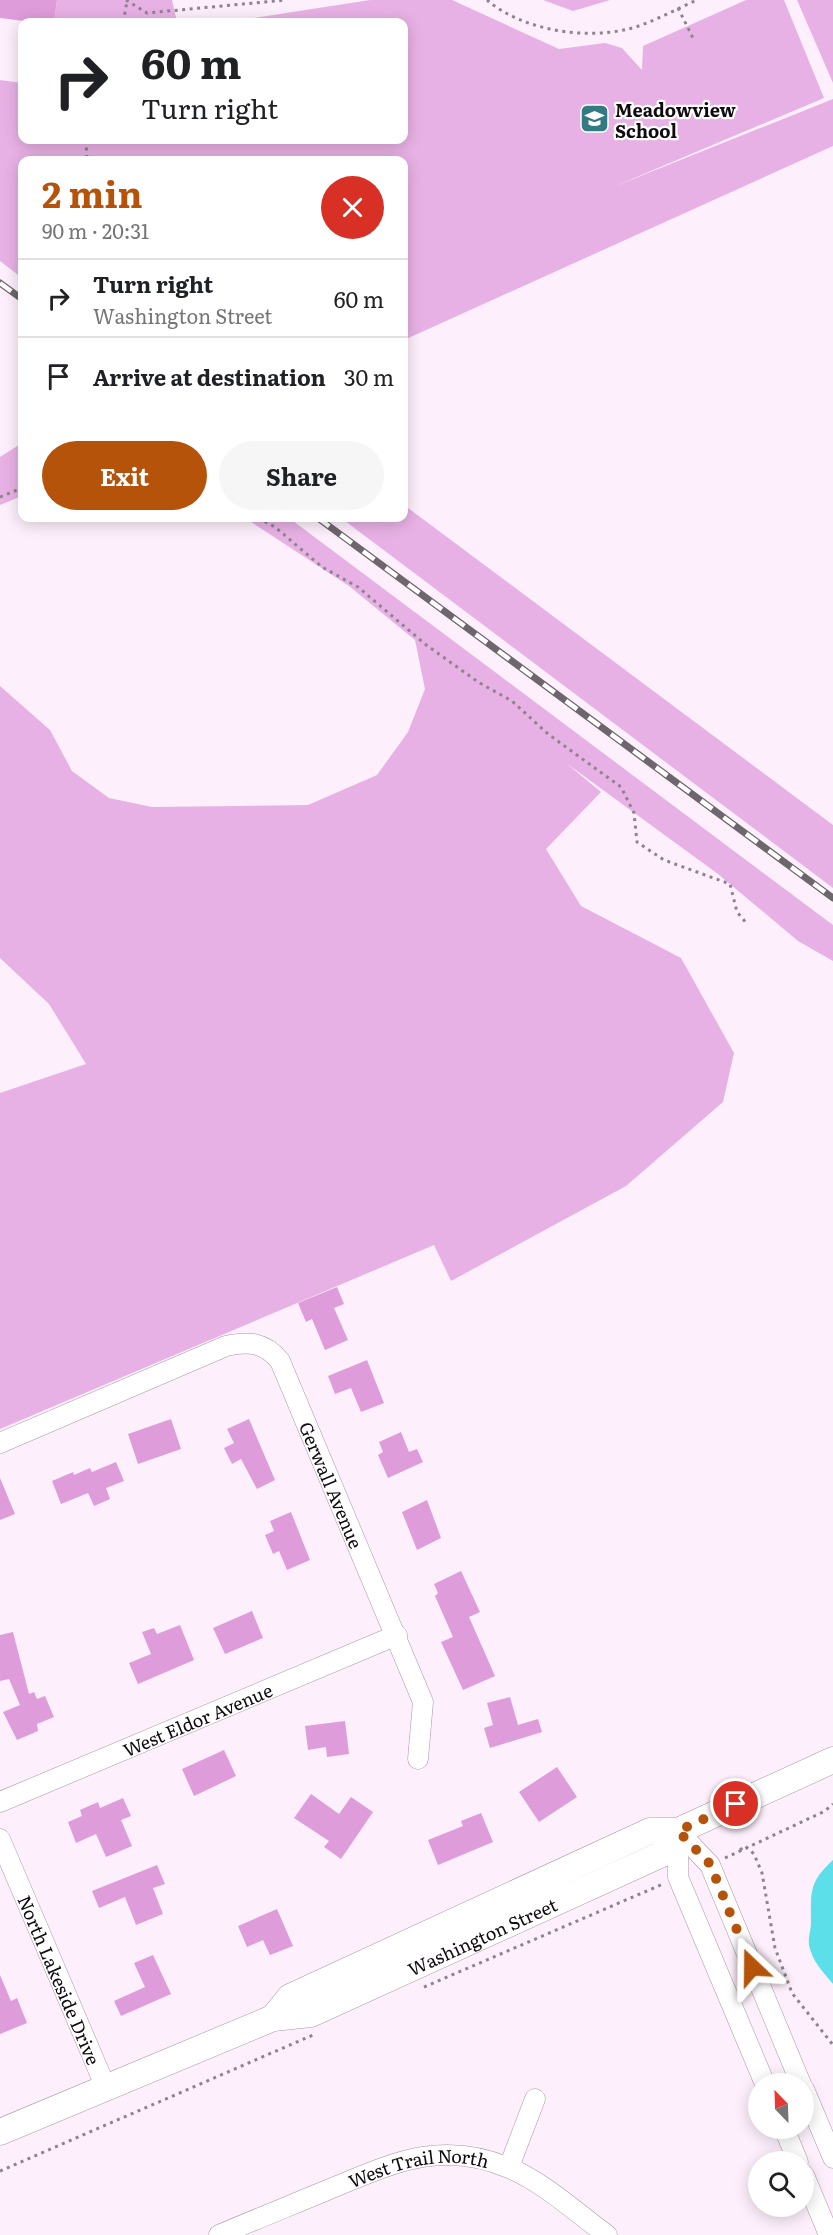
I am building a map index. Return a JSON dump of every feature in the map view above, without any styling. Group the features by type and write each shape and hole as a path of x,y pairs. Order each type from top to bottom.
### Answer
{"main road":[{"name":"Washington Street","path":"0,2132 273,2018 290,1997 650,1831 678,1831 833,1760"}],"street":[{"name":"Gerwall Avenue","path":"0,1443 226,1346 242,1342 266,1346 280,1361 397,1635 423,1702 418,1760"},
{"name":"West Eldor Avenue","path":"0,1802 397,1635"},
{"path":"678,1831 678,1877 760,2073"},
{"path":"678,1831 710,1864 796,2073"},
{"name":"North Lakeside Drive","path":"0,1839 106,2088"},
{"path":"509,2168 535,2099"},
{"path":"814,2113 833,2158"},
{"name":"West Trail North","path":"219,2235 396,2162 428,2156 460,2155 482,2159 527,2177 607,2235"},
{"path":"814,2198 830,2235"}],"path":[{"path":"124,18 126,1 147,13 286,0"},
{"path":"487,0 495,7 536,26 591,34 630,29 697,0"},
{"path":"678,8 693,38"},
{"path":"85,144 86,156"},
{"path":"0,497 18,490"},
{"path":"266,522 275,527 321,567 358,588 425,644 478,682 512,701 548,734 621,787 634,813 637,842 664,860 730,884 737,912 748,924"},
{"path":"733,1855 745,1846 754,1854 764,1879 775,1948 783,1972 792,1993 833,2045"}],"shaded area":[{"path":"57,0 172,0 176,18 55,18"},
{"name":"Meadowview School","path":"370,0 452,0 559,49 605,43 622,48 642,70 643,46 746,0 784,0 824,98 613,187 833,99 833,146 408,338 408,156 18,156 18,275 0,261 0,80 18,82 18,144 408,144 408,18 254,18"},
{"path":"543,0 610,0 573,11"},
{"path":"797,0 833,0 833,83"},
{"path":"18,446 18,498 0,505 0,457"},
{"path":"408,508 833,825 833,888 346,522 408,522"},
{"path":"251,522 294,522 833,925 833,961 798,941 718,874 566,763 601,792 546,849 581,906 681,958 734,1053 723,1102 626,1186 451,1281 434,1245 0,1429 0,1093 86,1064 49,1004 0,958 0,686 50,730 72,771 109,798 152,807 308,805 377,775 408,732 425,689 415,640 349,586"}],"water":[{"path":"833,1860 833,1984 815,1961 809,1942 815,1881"}],"building":[{"path":"0,0 57,0 55,18 18,18 18,20 0,18"},
{"path":"337,1287 344,1304 334,1308 348,1340 325,1350 312,1319 306,1322 298,1303"},
{"path":"367,1360 384,1403 361,1412 351,1388 335,1394 328,1376"},
{"path":"171,1419 181,1449 138,1464 128,1434"},
{"path":"249,1419 275,1480 257,1489 241,1459 232,1464 224,1448 234,1443 227,1429"},
{"path":"401,1432 409,1452 417,1449 423,1462 388,1478 378,1455 383,1452 379,1442"},
{"path":"116,1462 124,1481 106,1488 110,1499 94,1506 88,1493 61,1504 52,1481 90,1468 92,1472"},
{"path":"0,1478 15,1514 0,1520"},
{"path":"427,1500 441,1538 417,1550 402,1512"},
{"path":"291,1512 310,1560 287,1570 279,1551 273,1554 265,1535 274,1531 270,1521"},
{"path":"461,1571 480,1612 469,1617 495,1676 463,1690 441,1642 453,1637 435,1596 438,1593 434,1584"},
{"path":"252,1611 263,1638 225,1654 213,1628"},
{"path":"180,1625 194,1660 138,1684 129,1663 151,1654 142,1632 154,1628 157,1634"},
{"path":"13,1632 29,1694 34,1692 37,1699 45,1696 54,1717 37,1724 38,1731 17,1740 3,1712 20,1705 9,1679 0,1681 0,1635"},
{"path":"510,1697 518,1725 538,1719 542,1732 490,1748 484,1728 493,1725 487,1703"},
{"path":"345,1721 349,1754 327,1757 326,1747 308,1750 305,1726"},
{"path":"224,1750 236,1776 194,1796 182,1769"},
{"path":"557,1767 577,1797 539,1822 519,1792"},
{"path":"311,1794 339,1814 351,1797 373,1812 341,1859 324,1847 329,1841 294,1818"},
{"path":"123,1798 131,1816 121,1820 132,1846 106,1857 96,1834 76,1843 68,1822 82,1816 80,1810 98,1802 100,1808"},
{"path":"481,1813 493,1842 438,1865 428,1840 463,1826 461,1821"},
{"path":"157,1865 165,1884 153,1888 163,1914 136,1925 125,1897 99,1908 92,1891"},
{"path":"277,1909 293,1946 270,1955 263,1940 247,1947 238,1926"},
{"path":"153,1955 171,1994 121,2016 114,2001 145,1987 134,1963"},
{"path":"0,1975 11,2001 17,1998 27,2023 0,2034"}],"railway":[{"path":"0,283 18,296"},
{"path":"323,522 833,898"}],"place":[{"name":"Meadowview School","path":"594,119"}],"route":[{"path":"736,1804 678,1831 710,1864 752,1967"}]}
